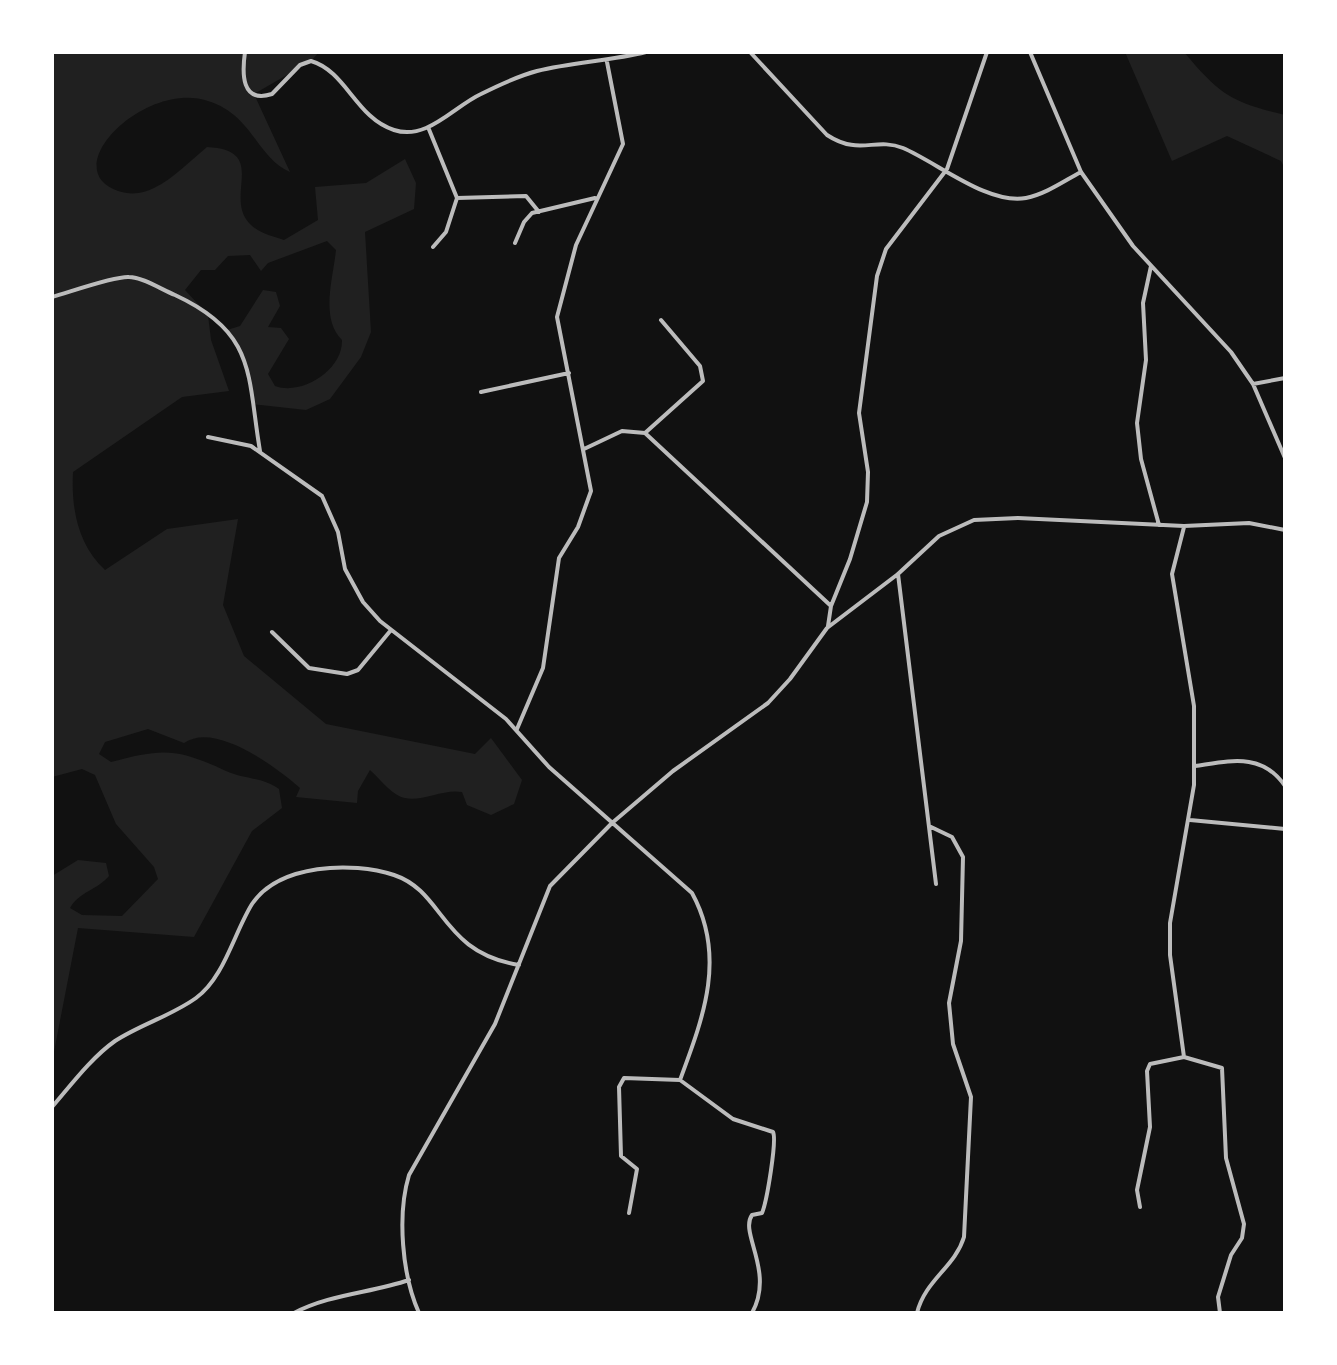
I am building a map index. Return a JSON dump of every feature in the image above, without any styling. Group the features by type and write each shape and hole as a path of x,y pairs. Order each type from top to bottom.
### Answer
{"street":[{"path":"245,52 241,76 246,88 256,95 272,94 300,65 311,61 332,72 353,101 380,125 407,132 428,127 477,95 539,70 607,62 646,52"},
{"path":"750,52 827,135 842,144 901,147 972,185 1010,199 1044,192 1081,172"},
{"path":"827,628 831,606 850,559 867,502 868,472 859,413 877,276 886,249 947,169 987,52"},
{"path":"1030,52 1081,172 1112,221 1203,320 1253,384 1285,458"},
{"path":"517,729 543,668 559,558 590,498 557,317 576,245 595,198 623,144 607,62"},
{"path":"428,127 457,198 446,232 433,247"},
{"path":"457,198 526,196 539,212"},
{"path":"515,243 527,218 595,198"},
{"path":"1151,266 1143,303 1146,360 1137,423 1141,459 1159,525"},
{"path":"52,297 131,276 184,300 208,315 227,330 246,363 252,379 252,404 260,451"},
{"path":"645,433 703,381 700,366 661,320"},
{"path":"481,392 569,373"},
{"path":"1253,384 1285,378"},
{"path":"583,450 622,431 645,433 831,606"},
{"path":"208,437 241,442 260,451 289,476 322,496 338,532 345,569 363,602 391,630 517,729 549,767 686,886 704,922 710,976 707,1007 680,1080"},
{"path":"419,1313 409,1280 404,1205 409,1175 495,1024 550,886 612,823 673,771 768,703 790,679 827,628 898,574 939,536 974,520 1018,518 1184,526 1249,523 1285,530"},
{"path":"1184,526 1172,574 1194,706 1195,766 1190,820 1170,923 1170,955 1184,1057"},
{"path":"898,574 936,884"},
{"path":"272,632 309,668 347,674 358,670 391,630"},
{"path":"1195,766 1253,761 1264,765 1285,786"},
{"path":"1190,820 1284,828"},
{"path":"917,1313 923,1293 960,1249 964,1237 972,1105 953,1044 949,1003 959,965 963,857 952,837 929,826"},
{"path":"52,1107 116,1041 197,998 212,980 259,895 302,873 361,868 393,875 421,894 470,949 495,960 519,965"},
{"path":"1140,1207 1137,1190 1150,1127 1147,1071 1153,1062 1184,1057 1218,1066 1224,1073 1226,1158 1244,1224 1242,1238 1231,1255 1218,1297 1220,1313"},
{"path":"629,1213 637,1169 621,1156 621,1082 638,1076 680,1080 733,1119 773,1132 775,1136 769,1160 771,1186 763,1211 748,1219 749,1236 759,1257 762,1276 752,1313"},
{"path":"294,1313 314,1303 376,1291 409,1280"}],"shaded area":[{"path":"52,52 319,52 311,61 254,94 290,172 269,157 245,126 223,107 208,101 183,98 158,103 135,114 102,147 97,165 101,180 118,191 136,193 150,190 207,147 226,150 236,156 241,165 241,200 249,223 261,232 284,240 318,220 315,187 366,183 405,159 416,183 414,209 365,232 371,332 361,357 330,399 306,410 252,404 252,379 227,330 240,326 263,290 276,292 280,306 268,327 281,328 289,339 268,374 275,386 286,388 308,384 319,378 336,361 341,351 342,340 331,321 330,310 336,250 327,241 268,263 261,271 250,255 228,256 215,270 201,270 185,290 208,315 211,340 229,391 182,397 73,472 75,513 88,549 105,570 167,529 238,519 223,605 244,656 326,724 475,754 491,738 522,780 514,804 491,815 467,805 462,792 414,799 399,796 370,770 358,791 357,803 296,797 300,788 276,769 245,749 212,738 197,738 184,743 148,729 105,742 99,754 111,762 144,754 182,754 232,774 266,782 279,789 282,808 252,831 194,937 78,928 52,1062 52,876 78,860 106,863 109,876 78,898 70,908 82,915 122,916 158,879 154,867 116,824 95,775 82,769 52,777"},
{"path":"1125,52 1184,52 1207,78 1228,95 1252,106 1285,115 1285,169 1281,161 1227,136 1172,161"}]}
